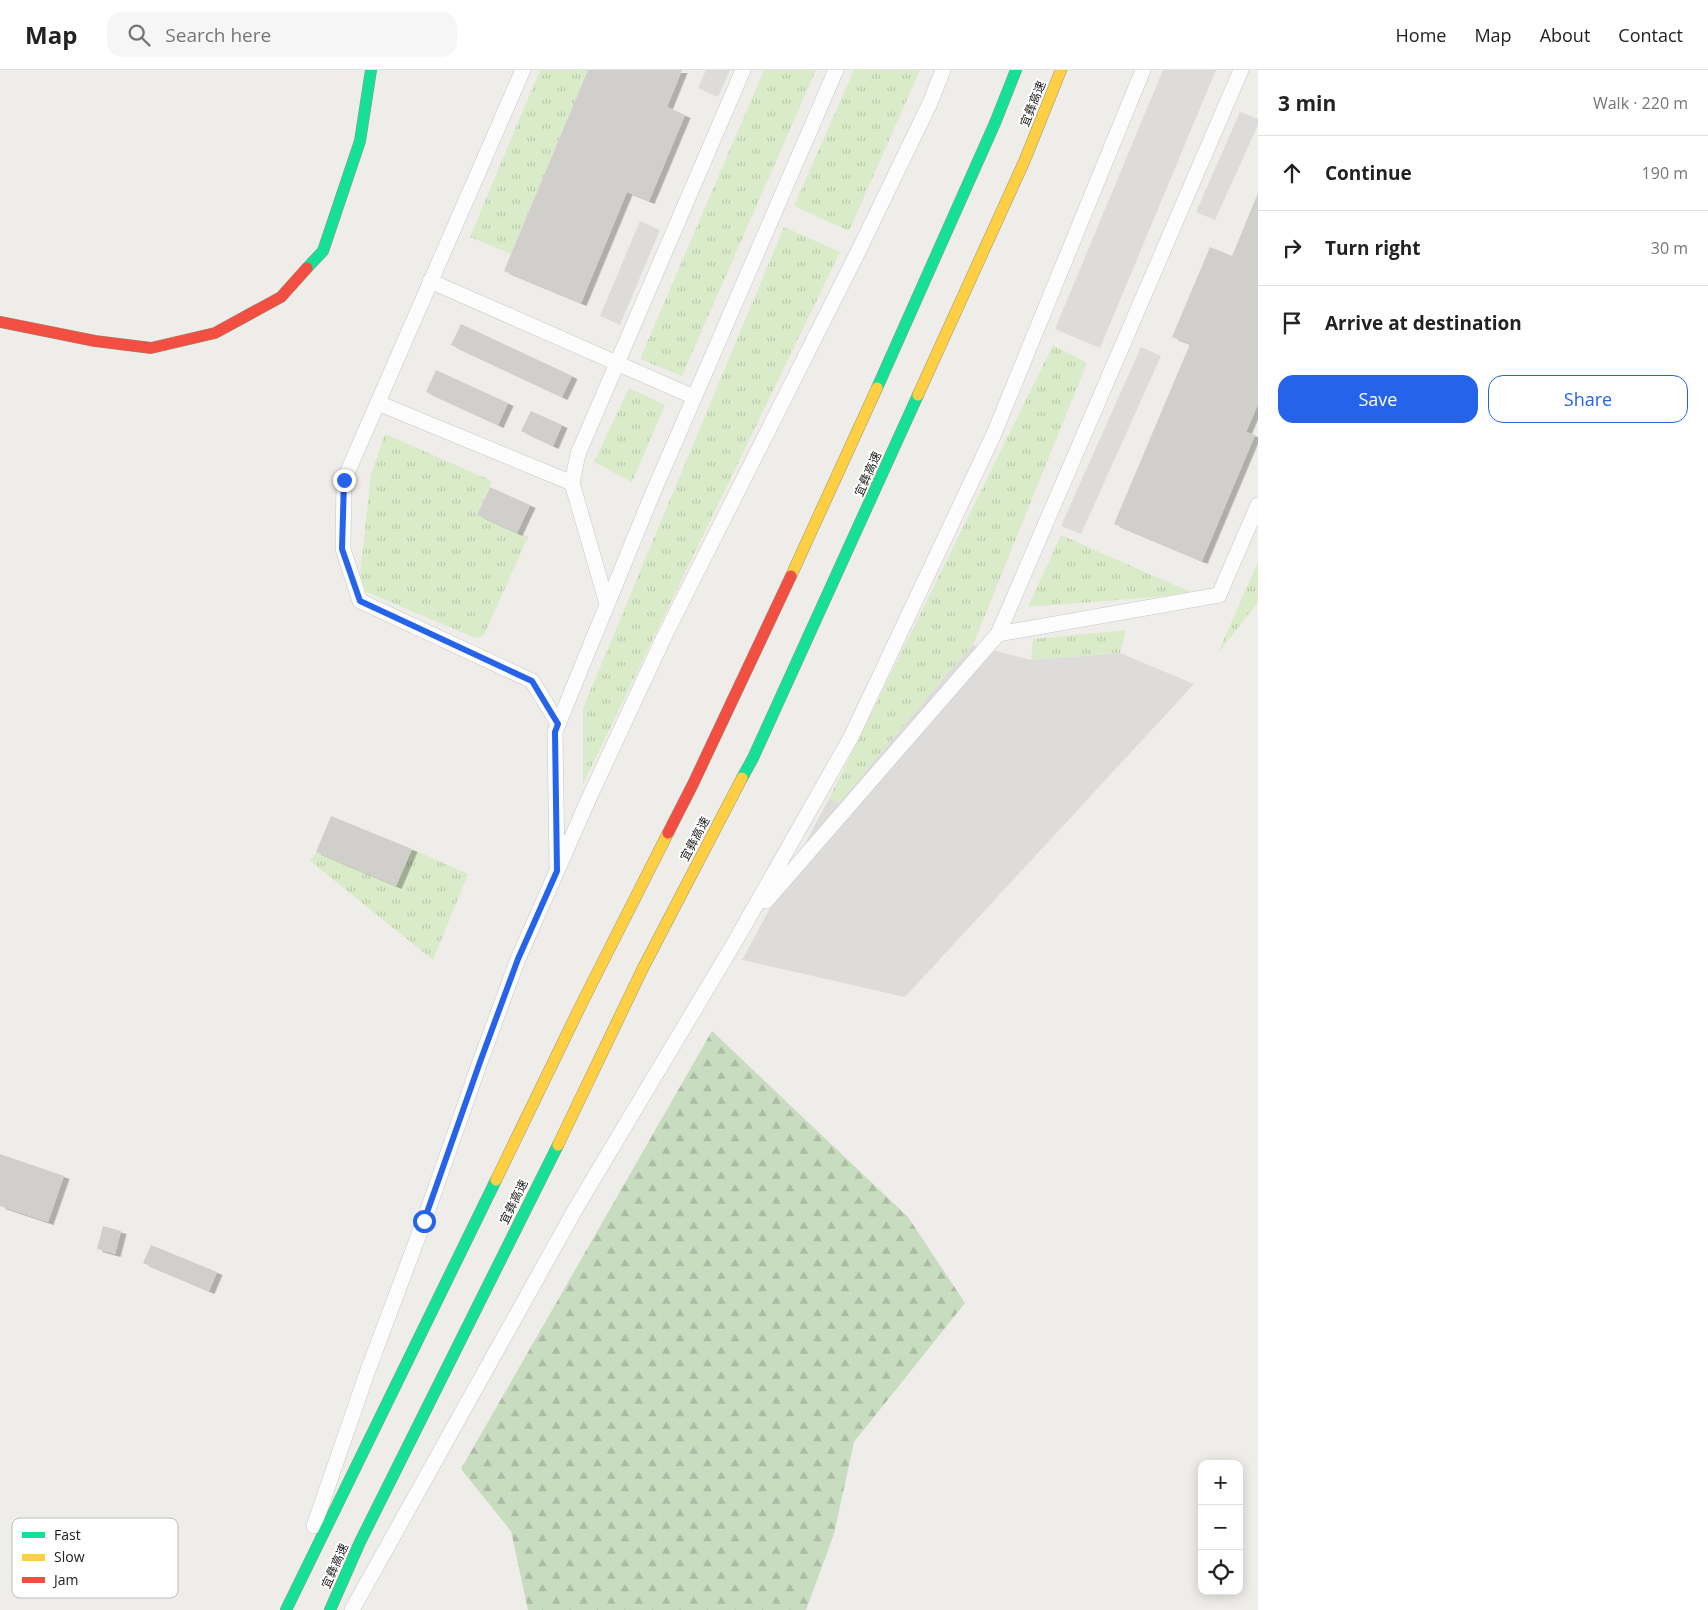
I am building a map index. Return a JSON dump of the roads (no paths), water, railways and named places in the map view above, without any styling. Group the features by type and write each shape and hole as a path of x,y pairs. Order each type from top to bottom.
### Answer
{"main road":[{"path":"0,322 95,341 152,348 215,333 282,297 323,250 360,141 371,70"},
{"name":"宜彝高速","path":"286,1610 582,1003 694,784 826,504 995,123 1016,70"},
{"name":"宜彝高速","path":"330,1610 360,1542 538,1186 643,968 753,758 1020,171 1061,70"}],"lane":[{"path":"523,70 344,480 342,549 360,601 532,681 558,724"},
{"path":"607,604 572,483 578,454 743,70"},
{"path":"557,871 555,732 694,397 836,70"},
{"path":"286,1610 368,1370 424,1221 518,959 590,796 664,637 858,252 930,103 943,70"},
{"path":"352,1610 576,1208 745,925 851,737 993,436 1143,70"},
{"path":"745,925 998,634 1240,70"},
{"path":"430,281 694,397"},
{"path":"378,403 572,483"},
{"path":"998,634 1219,595 1258,505"}]}
